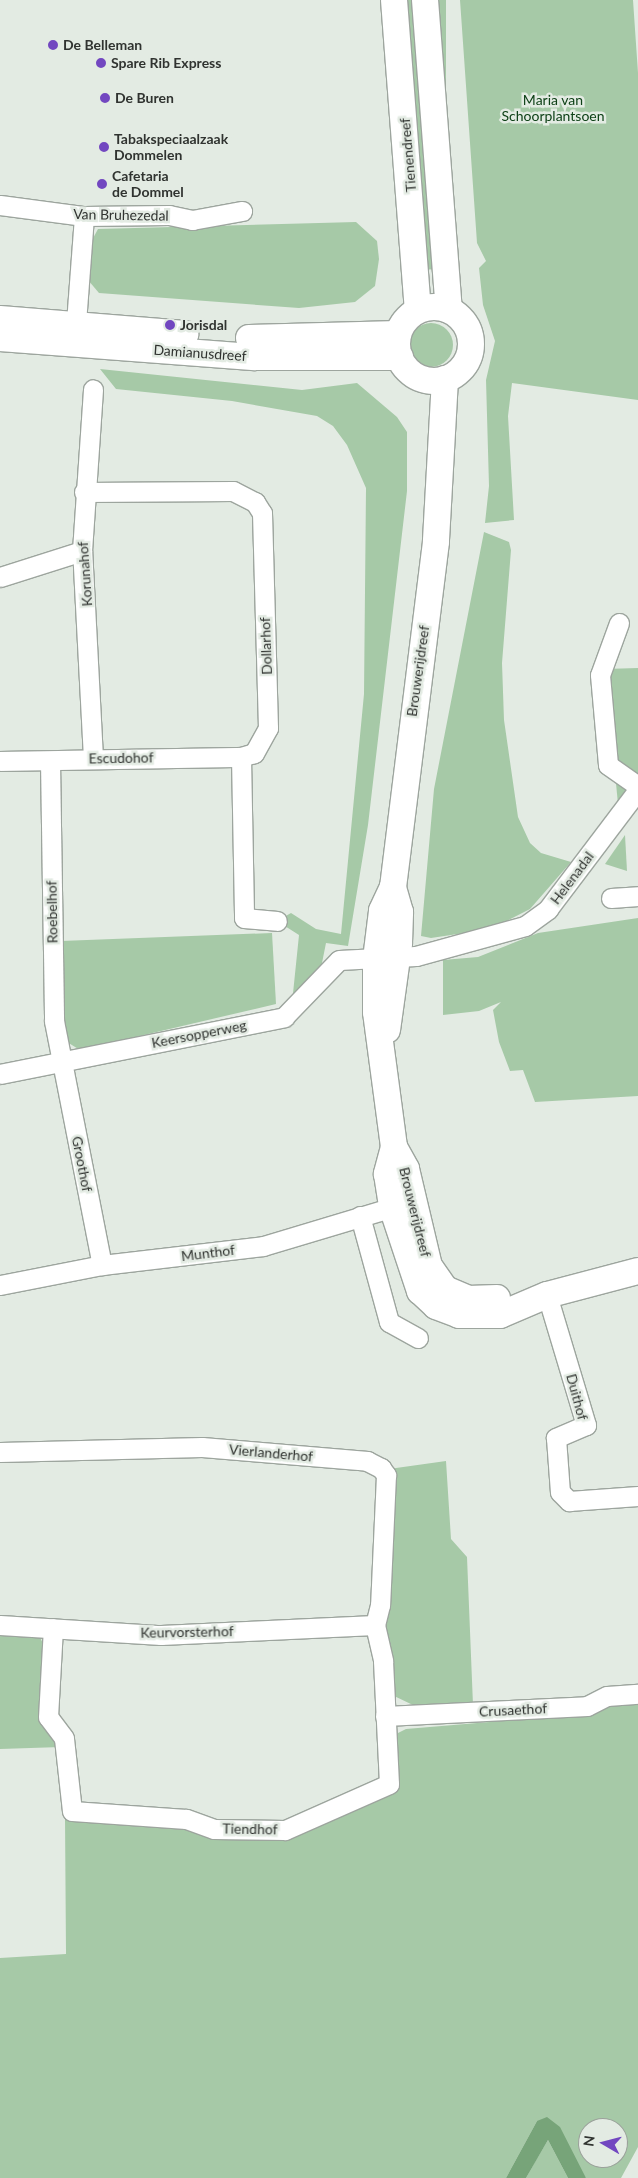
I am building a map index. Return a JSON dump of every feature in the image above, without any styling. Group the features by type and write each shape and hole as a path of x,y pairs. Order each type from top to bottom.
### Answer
{"street":[{"name":"Tienendreef","path":"394,0 418,310"},
{"name":"Tienendreef","path":"425,0 449,310"},
{"name":"Van Bruhezedal","path":"0,205 84,216 169,215 192,220 242,211"},
{"path":"75,333 84,216"},
{"path":"418,310 449,310 466,324 471,346 463,367 433,379 399,346 418,310"},
{"name":"Damianusdreef","path":"0,319 75,333 255,357 399,346"},
{"name":"Damianusdreef","path":"0,338 75,333"},
{"name":"Brouwerijdreef","path":"433,379 440,455 436,542 393,887 400,912 387,959 384,1045 394,1147 406,1169 402,1205 429,1266 445,1289 468,1299 547,1295 638,1271"},
{"name":"Korunahof","path":"93,758 82,551 84,492 94,390"},
{"name":"Dollarhof","path":"84,492 233,491 255,502 262,514 268,728 254,753 241,757"},
{"path":"0,577 82,551"},
{"path":"618,624 600,675 608,765 638,786"},
{"path":"241,757 244,918 277,921"},
{"name":"Escudohof","path":"0,761 241,757"},
{"name":"Roebelhof","path":"50,761 54,1021 61,1063"},
{"name":"Helenadal","path":"387,959 485,940 525,926 548,910 638,790"},
{"path":"611,898 638,896"},
{"name":"Keersopperweg","path":"0,1074 284,1018 339,960 387,959"},
{"name":"Groothof","path":"61,1063 102,1265"},
{"name":"Munthof","path":"0,1285 102,1265 263,1246 402,1205"},
{"path":"360,1216 389,1322 418,1338"},
{"name":"Duithof","path":"547,1295 586,1425 556,1438 560,1492 569,1501 638,1496"},
{"name":"Vierlanderhof","path":"0,1452 202,1448 367,1461 386,1475 380,1605 375,1626"},
{"name":"Keurvorsterhof","path":"0,1624 161,1635 375,1626"},
{"name":"Tiendhof","path":"53,1628 48,1717 64,1738 72,1811 186,1819 214,1829 285,1830 389,1784 383,1661 375,1626"},
{"name":"Crusaethof","path":"385,1716 587,1706 607,1696 638,1694"}],"green space":[{"path":"400,0 417,0 436,269 422,270"},
{"path":"429,0 446,0 446,269 429,269"},
{"name":"Maria van Schoorplantsoen","path":"460,0 633,0 638,73 638,400 512,383 508,416 514,520 485,523 489,486 486,380 495,341 483,305 479,268 486,261 477,243"},
{"path":"356,222 377,241 379,259 375,286 355,302 299,308 99,293 88,280 91,242 98,229"},
{"path":"427,323 435,323 447,329 453,345 447,361 435,367 427,367 415,361 409,349 409,341 415,329"},
{"path":"100,369 302,390 357,383 397,417 407,432 407,491 368,825 348,946 326,943 321,968 292,1003 299,935 277,921 291,913 316,929 341,934 364,694 366,488 347,445 333,426 317,416 232,401 116,389"},
{"path":"484,532 509,542 511,550 502,663 504,720 518,817 530,843 541,853 571,862 530,909 491,929 431,938 421,936 434,789"},
{"path":"638,668 638,779 618,804 605,669"},
{"path":"625,835 627,871 605,864"},
{"path":"638,918 638,1096 535,1102 523,1070 510,1071 499,1042 493,1010 501,1002 479,1011 443,1015 443,960 478,957 538,933"},
{"path":"272,933 276,1004 80,1050 67,1042 62,1026 61,941"},
{"path":"446,1461 451,1539 467,1557 473,1705 415,1706 390,1694 384,1621 389,1469"},
{"path":"0,1630 39,1635 44,1646 42,1716 61,1747 0,1749"},
{"path":"638,1701 638,2147 628,2165 628,2118 578,2118 578,2168 626,2168 621,2178 586,2178 537,2121 506,2178 0,2178 0,1958 66,1954 65,1818 193,1828 311,1828 396,1792 398,1733 406,1729 597,1713 603,1706"},
{"path":"548,2140 568,2178 526,2178 535,2162"}],"shaded area":[{"path":"547,2117 560,2127 578,2162 578,2168 581,2168 586,2178 568,2178 548,2140 526,2178 506,2178 537,2121"}],"place":[{"name":"De Belleman","path":"53,45"},
{"name":"Spare Rib Express","path":"101,63"},
{"name":"De Buren","path":"105,98"},
{"name":"Tabakspeciaalzaak Dommelen","path":"104,147"},
{"name":"Cafetaria de Dommel","path":"102,184"},
{"name":"Jorisdal","path":"170,325"}]}
